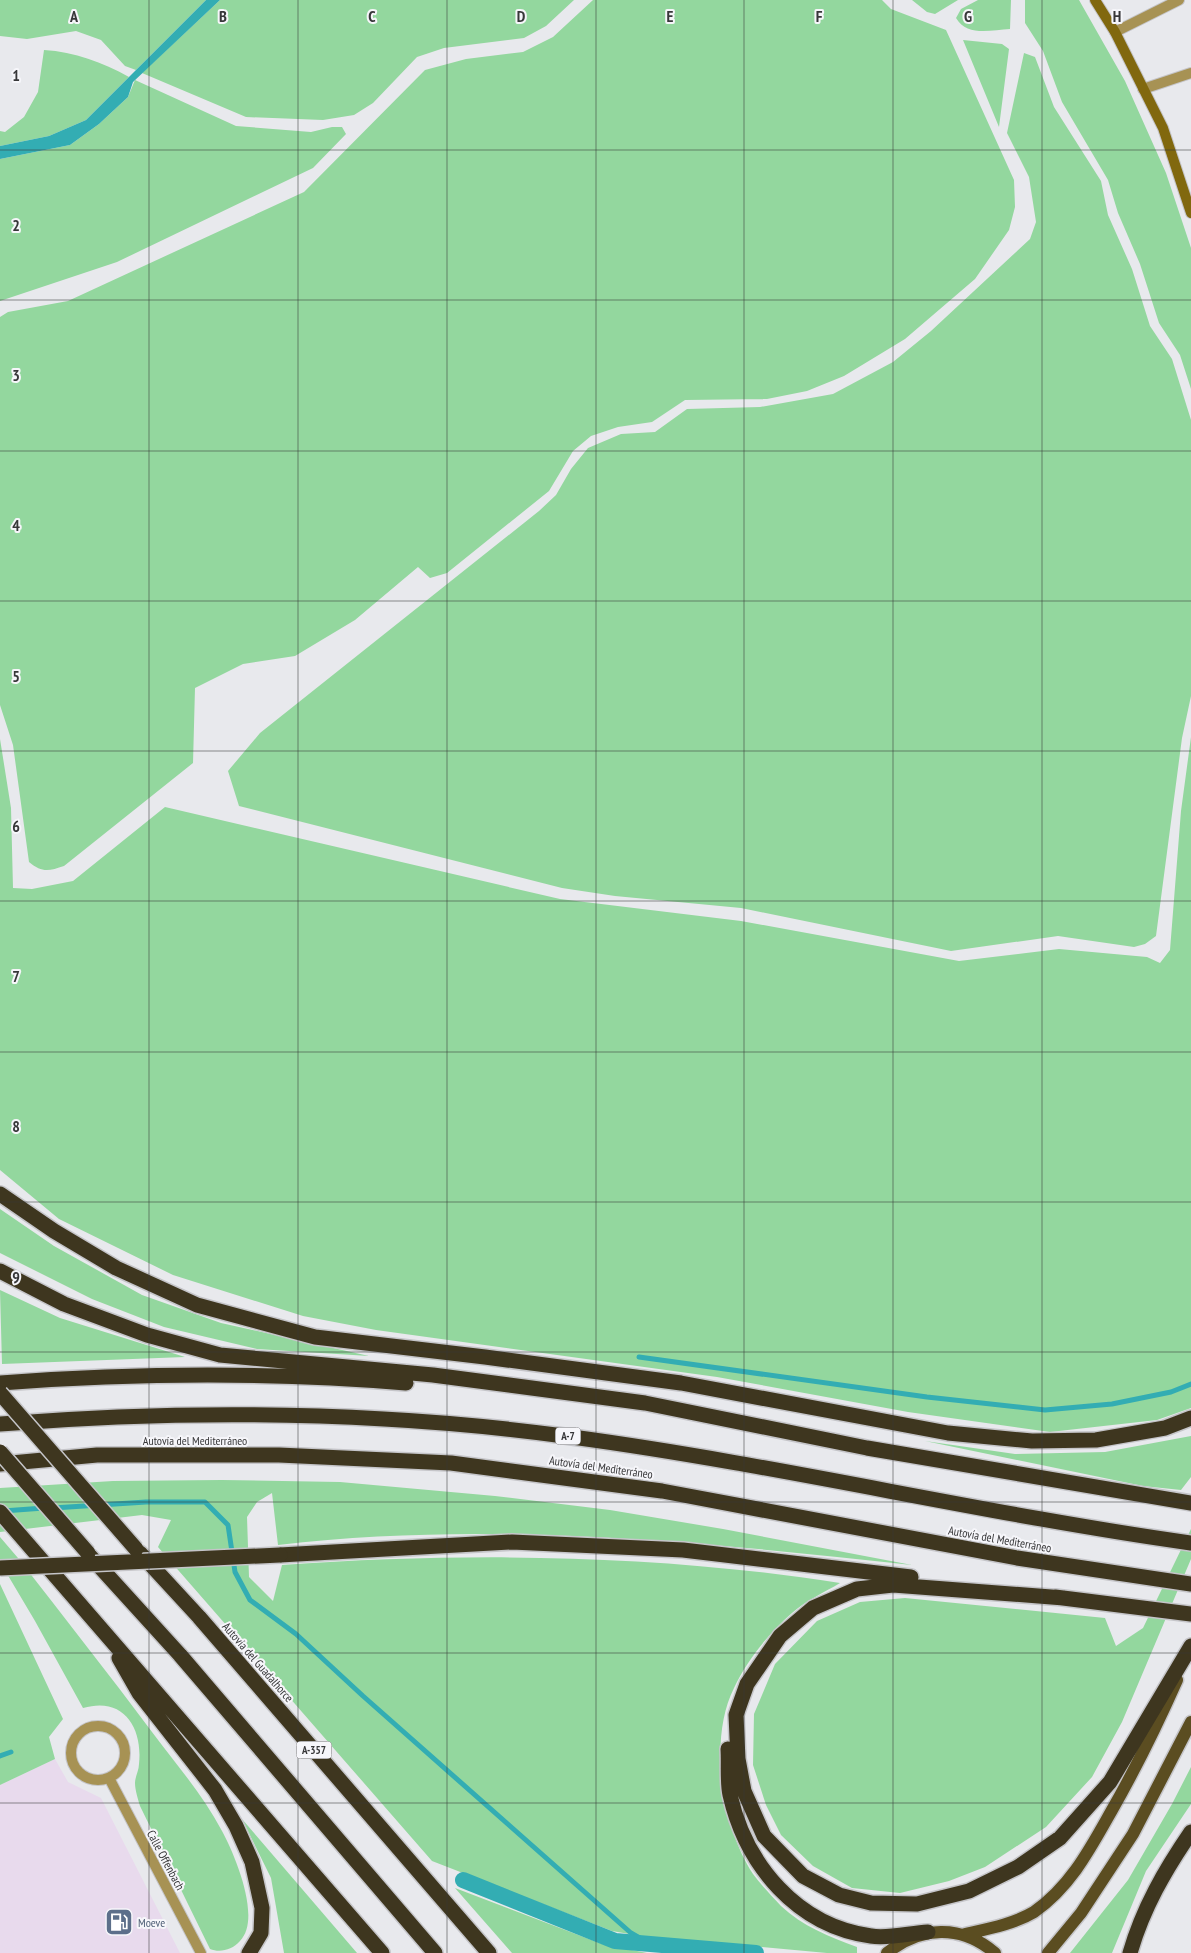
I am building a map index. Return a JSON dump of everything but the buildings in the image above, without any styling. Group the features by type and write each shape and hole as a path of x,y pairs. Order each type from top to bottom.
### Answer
{"highway":[{"path":"0,1194 54,1231 116,1268 197,1305 315,1337 485,1357 681,1384 948,1432 1032,1441 1096,1440 1165,1428 1191,1418"},
{"path":"0,1271 64,1304 147,1335 220,1355 433,1375 645,1403 867,1448 1191,1503"},
{"path":"0,1383 86,1376 228,1375 377,1380 447,1386 508,1386"},
{"name":"Autovía del Guadalhorce","path":"0,1393 136,1549 205,1624 490,1953"},
{"name":"Autovía del Mediterráneo","path":"0,1424 67,1418 220,1413 386,1418 572,1437 769,1469 952,1504 1129,1534 1191,1542"},
{"path":"0,1452 180,1655 435,1953"},
{"name":"Autovía del Mediterráneo","path":"0,1464 97,1455 278,1455 451,1463 662,1491 1017,1558 1191,1584"},
{"path":"0,1512 382,1953"},
{"path":"0,1568 512,1542 683,1550 884,1573 1191,1614"},
{"path":"928,1932 872,1937 833,1926 800,1909 769,1879 745,1841 730,1794 728,1748 736,1715 747,1684 780,1636 813,1608 857,1589 893,1585 1064,1598"},
{"path":"102,1629 139,1693 215,1790 236,1826 252,1862 262,1908 261,1933 249,1953"},
{"path":"736,1715 738,1759 744,1791 764,1836 804,1876 839,1894 871,1903 917,1904 968,1891 1018,1867 1060,1838 1110,1782 1191,1647"},
{"path":"1130,1953 1138,1926 1165,1870 1191,1832"}],"main road":[{"path":"1095,0 1114,32 1163,128 1191,213"},
{"path":"965,1934 996,1927 1032,1913 1062,1888 1082,1865 1146,1749 1191,1647"},
{"path":"1048,1953 1081,1913 1133,1834 1191,1722"},
{"path":"887,1953 901,1942 928,1932 941,1931 965,1934 983,1943 995,1953"}],"street":[{"path":"1114,32 1179,0"},
{"path":"1143,89 1191,73"},
{"path":"99,1726 116,1732 125,1748 122,1766 109,1778 93,1779 85,1776 74,1764 72,1755 76,1738 90,1727 99,1726"},
{"name":"Calle Offenbach","path":"109,1778 201,1953"}],"shaded area":[{"path":"55,1759 68,1782 101,1798 180,1953 0,1953 0,1785"}],"green space":[{"path":"0,0 206,0 136,70 125,66 101,40 76,31 27,39 0,36"},
{"path":"220,0 574,0 546,26 524,38 444,48 417,57 373,103 354,115 323,120 246,117 142,73"},
{"path":"593,0 882,0 891,9 946,30 1014,180 1015,207 1009,230 975,279 905,339 844,376 807,391 767,399 685,400 652,422 618,427 591,436 573,451 549,491 447,573 430,578 418,567 355,620 295,656 243,664 195,688 193,763 64,866 46,870 34,866 29,862 13,745 0,705 0,317 8,312 68,301 304,192 425,70 466,59 523,52 553,37"},
{"path":"912,0 958,0 935,14 927,12"},
{"path":"978,0 1011,0 1010,29 980,31 966,28 961,24 956,18 961,9"},
{"path":"1025,0 1079,0 1125,81 1166,173 1191,248 1191,389 1180,355 1159,323 1140,264 1118,213 1108,180 1062,102 1043,51 1025,23"},
{"path":"963,40 1002,44 1009,49 999,127"},
{"path":"44,50 67,53 88,59 129,77 86,120 49,136 0,146 0,131 5,132 24,117 38,92"},
{"path":"1024,53 1035,57 1054,107 1101,181 1108,215 1132,269 1150,326 1172,359 1191,420 1191,696 1182,738 1156,936 1145,944 1134,947 1058,936 951,951 741,908 615,896 562,888 239,806 228,771 260,733 539,511 556,495 571,469 588,448 621,434 655,432 687,409 760,407 833,394 893,362 931,331 1030,239 1036,222 1029,177 1007,133"},
{"path":"135,80 236,126 311,132 332,127 342,127 346,134 313,168 117,262 0,301 0,159 70,145 99,124 128,97"},
{"path":"1191,737 1191,1408 1157,1420 1050,1432 908,1412 717,1377 376,1330 303,1316 173,1275 59,1219 0,1170 0,739 11,808 13,888 32,889 73,881 165,807 560,899 741,921 959,961 1059,949 1147,957 1160,963 1170,950 1181,811"},
{"path":"0,1209 54,1246 142,1295 221,1323 369,1356 257,1349 164,1327 92,1299 0,1253"},
{"path":"0,1290 60,1318 185,1357 2,1364"},
{"path":"1191,1436 1191,1477 1181,1490 1143,1486 925,1441 1015,1454 1105,1452"},
{"path":"113,1481 340,1482 495,1496 610,1510 723,1529 912,1565 675,1542 516,1534 437,1534 357,1538 278,1545 272,1493 257,1502 247,1517 249,1577 273,1601 282,1565 422,1558 562,1558 632,1561 771,1573 840,1583 792,1613 775,1629 752,1657 734,1688 726,1709 720,1757 722,1782 733,1832 742,1855 753,1874 789,1913 817,1930 857,1947 857,1953 827,1953 641,1936 612,1931 432,1861 158,1547 171,1520 142,1515 0,1532 0,1488"},
{"path":"1191,1529 1191,1559 1122,1722 1092,1777 1046,1827 985,1867 949,1881 900,1893 852,1888 813,1866 781,1835 766,1805 753,1765 754,1714 775,1664 817,1621 860,1602 905,1598 1105,1618 1116,1646 1143,1628"},
{"path":"0,1537 119,1688 189,1780 215,1818 233,1855 244,1887 247,1903 248,1918 246,1931 240,1941 230,1949 222,1951 210,1949 140,1806 135,1783 139,1766 139,1750 138,1738 134,1727 128,1718 109,1706 97,1705 83,1708 0,1562"},
{"path":"0,1584 63,1719 49,1737 55,1759 0,1785"},
{"path":"1191,1767 1191,1804 1146,1871 1112,1953 1070,1953 1128,1880"},
{"path":"242,1819 357,1953 284,1953 271,1878"},
{"path":"455,1888 602,1944 647,1953 512,1953"}],"water":[{"path":"206,0 220,0 133,82 128,97 99,124 70,145 0,159 0,146 49,136 86,120"}],"waterway":[{"path":"639,1357 927,1397 1045,1410 1112,1404 1171,1392 1191,1384"},
{"path":"53,1508 146,1502 205,1502 228,1525 235,1572 250,1600 296,1634 363,1696 631,1933 650,1944"},
{"path":"3,1511 44,1508"},
{"path":"0,1756 11,1752"},
{"path":"463,1880 615,1941 756,1953"}],"place":[{"name":"Moeve","path":"119,1922"}]}
